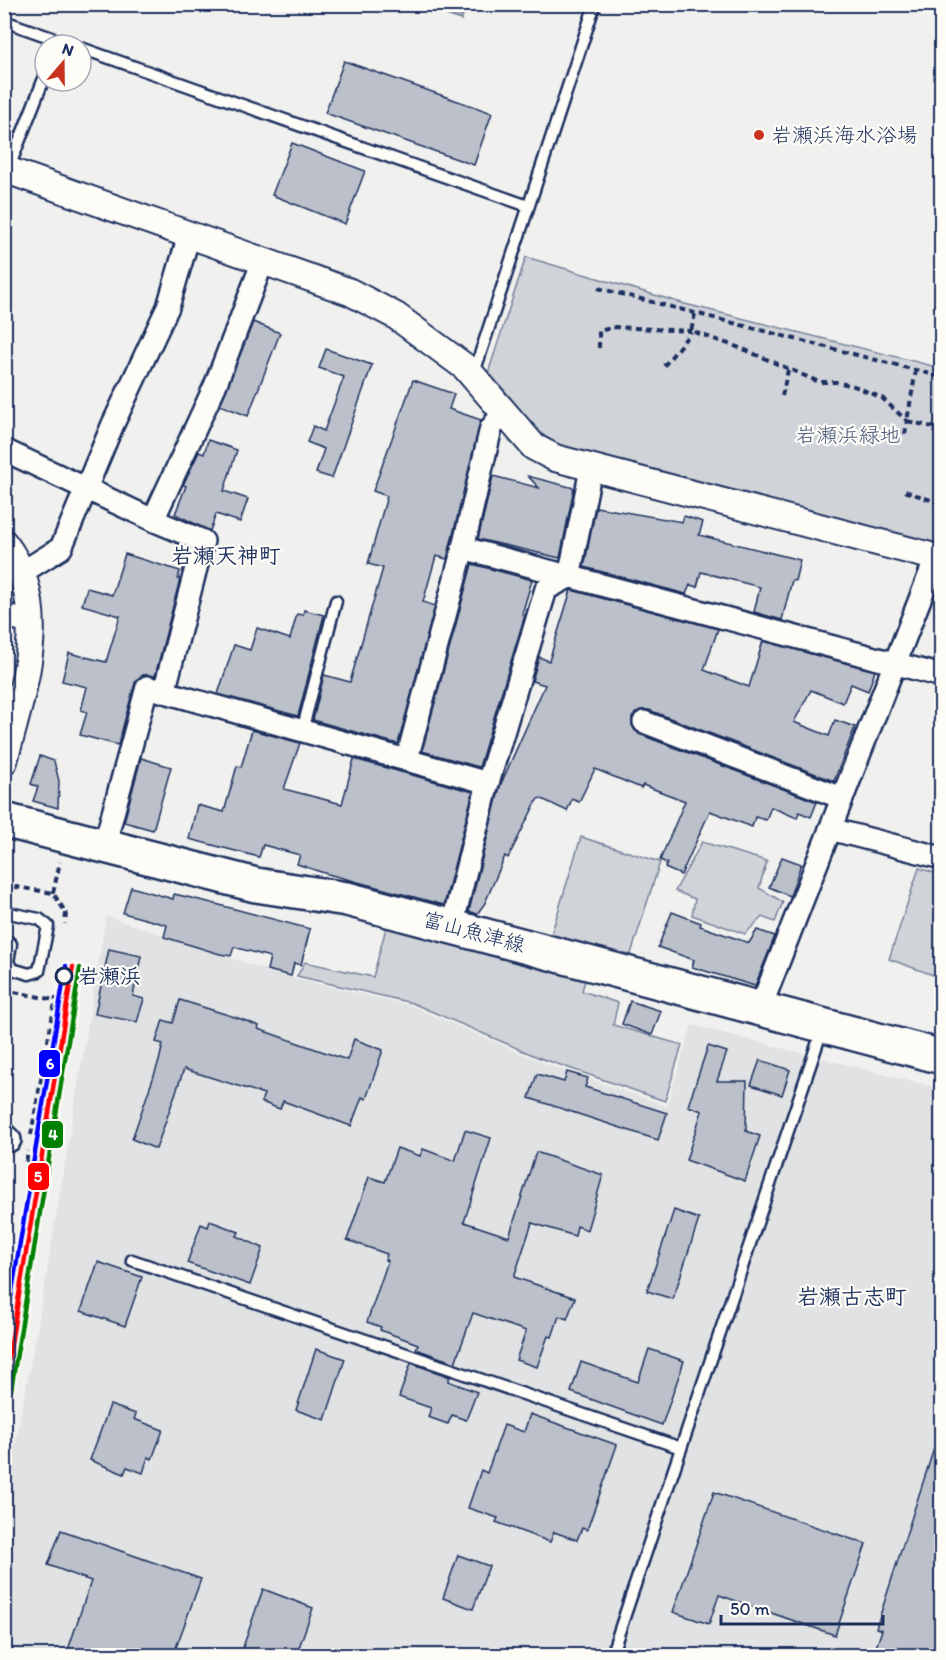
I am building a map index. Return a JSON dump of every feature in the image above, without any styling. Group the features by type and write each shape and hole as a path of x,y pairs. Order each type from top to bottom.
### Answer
{"main road":[{"name":"富山魚津線","path":"4,820 255,885 347,899 942,1058"}],"street":[{"path":"6,169 350,292 396,316 434,343 472,376 534,447 555,458 939,558 759,1009"},
{"path":"21,573 61,548 88,489 113,424 168,307 189,235"},
{"path":"153,520 215,386 263,261"},
{"path":"407,759 463,548 491,428 504,412"},
{"path":"4,450 203,541 165,692"},
{"path":"452,926 488,783 546,589 568,577 591,469"},
{"path":"4,543 21,573 32,624 31,649 13,690 4,760"},
{"path":"463,548 942,676"},
{"path":"4,614 32,624"},
{"path":"104,847 147,687 488,783"},
{"path":"644,722 842,798"},
{"path":"830,829 942,858"}],"lane":[{"path":"472,376 595,4"},
{"path":"4,21 33,33"},
{"path":"93,52 528,206"},
{"path":"6,169 38,93"},
{"path":"302,731 336,601"},
{"path":"4,912 39,919 48,926 39,971 29,974 12,969 8,962 11,944 4,938"},
{"path":"612,1656 823,1026"},
{"path":"132,1260 681,1448"}],"path":[{"path":"598,288 942,377"},
{"path":"664,366 691,331 694,314"},
{"path":"599,348 600,331 615,327 691,331 743,349 819,382 836,382 854,386 882,398 907,421 942,429"},
{"path":"782,396 788,370"},
{"path":"905,435 916,370"},
{"path":"905,491 942,504"},
{"path":"61,858 53,893 66,913 64,934"},
{"path":"4,885 53,893"},
{"path":"4,990 56,998 26,1164 29,1187 18,1259 4,1269"}],"shaded area":[{"path":"106,916 284,976 409,1005 544,1063 667,1106 692,1025 941,1089 941,1655 5,1656 5,1498 38,1325"}],"green space":[{"name":"岩瀬浜緑地","path":"526,257 685,304 941,368 941,550 558,446 519,417 487,376"},
{"path":"581,837 660,862 629,960 550,938"},
{"path":"702,842 767,861 759,888 783,902 775,922 762,917 745,934 692,915 695,899 675,891"},
{"path":"919,868 941,875 941,978 889,959"},
{"path":"387,924 586,977 582,991 618,1003 613,1025 682,1045 665,1101 540,1058 412,1003 297,976 305,962 373,977"}],"water":[{"path":"467,4 461,20 418,5"}],"building":[{"path":"344,61 492,113 474,165 325,113"},
{"path":"292,143 365,171 345,224 272,195"},
{"path":"253,322 280,333 248,416 220,405"},
{"path":"326,349 372,365 332,478 316,473 324,449 307,442 313,426 324,431 344,377 319,368"},
{"path":"413,380 454,394 449,409 481,420 447,559 436,556 423,602 435,606 398,744 313,720 324,675 350,682 383,568 368,564 387,496 373,491"},
{"path":"208,440 237,450 224,491 248,499 240,522 216,514 210,531 175,514 186,486 183,485 199,452 204,454"},
{"path":"493,476 539,488 528,476 574,488 560,558 478,539"},
{"path":"596,507 682,522 684,516 703,522 699,535 800,560 795,581 792,580 782,620 754,612 760,587 701,572 697,587 690,585 686,594 584,567"},
{"path":"125,554 180,571 178,579 180,579 155,676 143,675 135,683 118,745 80,735 87,712 81,710 87,687 62,681 69,653 106,662 120,616 82,605 87,588 112,595"},
{"path":"472,564 532,580 522,614 525,615 479,767 422,751"},
{"path":"571,590 718,629 704,670 749,687 763,641 875,671 868,691 851,684 843,703 811,690 794,722 829,736 835,720 855,727 834,781 649,710 641,710 632,717 632,725 639,734 817,802 811,817 799,812 797,818 771,807 766,820 755,817 752,827 710,811 681,875 665,868 667,863 660,860 685,801 643,785 641,788 595,769 579,802 572,799 567,811 540,798 537,800 508,858 505,856 485,903 477,914 469,911 500,786 545,685 532,681 539,657 549,661"},
{"path":"304,610 324,615 298,716 218,694 234,645 250,650 257,628 290,639 297,614 303,615"},
{"path":"252,730 300,743 284,789 342,804 354,759 473,792 444,905 324,873 297,864 300,855 263,845 259,857 189,839 197,805 224,812 237,766 241,767"},
{"path":"40,756 54,761 59,781 58,808 33,801 38,787 31,784"},
{"path":"141,758 171,767 153,830 124,822"},
{"path":"782,857 801,864 790,896 769,887"},
{"path":"131,887 173,899 174,894 310,929 301,965 294,963 291,976 267,970 270,957 234,947 231,956 220,954 164,937 167,925 123,913"},
{"path":"672,912 701,923 700,926 749,943 757,930 775,936 755,986 692,967 694,960 658,947"},
{"path":"109,949 141,956 133,996 144,999 137,1022 95,1014"},
{"path":"180,1000 241,1019 259,1026 258,1029 347,1060 354,1039 383,1050 366,1099 362,1097 351,1126 283,1101 280,1109 261,1102 264,1094 184,1069 156,1149 132,1139 159,1061 163,1044 156,1042 163,1020 173,1023"},
{"path":"630,1001 661,1011 652,1035 622,1024"},
{"path":"708,1046 727,1052 717,1081 747,1081 746,1131 760,1136 745,1181 686,1160 702,1111 688,1106"},
{"path":"760,1060 790,1070 782,1095 751,1085"},
{"path":"567,1072 588,1078 585,1087 667,1113 658,1140 529,1098 537,1074 564,1082"},
{"path":"465,1130 491,1138 464,1222 509,1237 536,1152 603,1175 587,1230 577,1226 575,1236 532,1223 514,1277 575,1298 567,1319 559,1316 552,1337 548,1336 537,1367 516,1360 526,1331 473,1313 455,1363 416,1349 418,1344 380,1330 381,1327 367,1322 388,1261 385,1260 387,1254 347,1240 369,1177 385,1182 397,1148 420,1156 423,1149 455,1161"},
{"path":"674,1210 699,1219 673,1299 647,1291"},
{"path":"210,1221 239,1232 237,1236 263,1248 250,1285 187,1263 201,1224 208,1227"},
{"path":"98,1262 142,1277 125,1326 81,1311"},
{"path":"316,1349 345,1359 325,1420 296,1410"},
{"path":"649,1349 684,1361 662,1425 571,1392 581,1362 638,1382"},
{"path":"411,1363 450,1377 448,1381 477,1392 466,1420 452,1415 448,1424 428,1417 431,1408 399,1397"},
{"path":"110,1405 136,1414 134,1419 163,1430 152,1459 148,1457 143,1473 127,1467 124,1474 90,1460"},
{"path":"530,1414 617,1445 587,1530 582,1528 577,1540 554,1532 550,1542 496,1522 498,1518 468,1508 481,1470 487,1473 504,1425 524,1432"},
{"path":"938,1436 942,1436 942,1656 873,1656 882,1630 876,1628"},
{"path":"714,1492 866,1544 835,1635 719,1595 709,1624 673,1612"},
{"path":"61,1530 201,1579 173,1656 66,1656 91,1581 48,1565"},
{"path":"458,1555 489,1566 473,1609 443,1598"},
{"path":"263,1589 313,1608 296,1656 240,1656"}],"transit line":[{"name":"6","path":"4,1339 66,966"},
{"name":"5","path":"4,1386 73,967"},
{"name":"4","path":"11,1390 80,968"}],"place":[{"name":"岩瀬浜海水浴場","path":"759,135"},
{"name":"岩瀬浜","path":"64,976"}],"district":[{"name":"岩瀬天神町","path":"226,555"},
{"name":"岩瀬古志町","path":"852,1296"}]}
